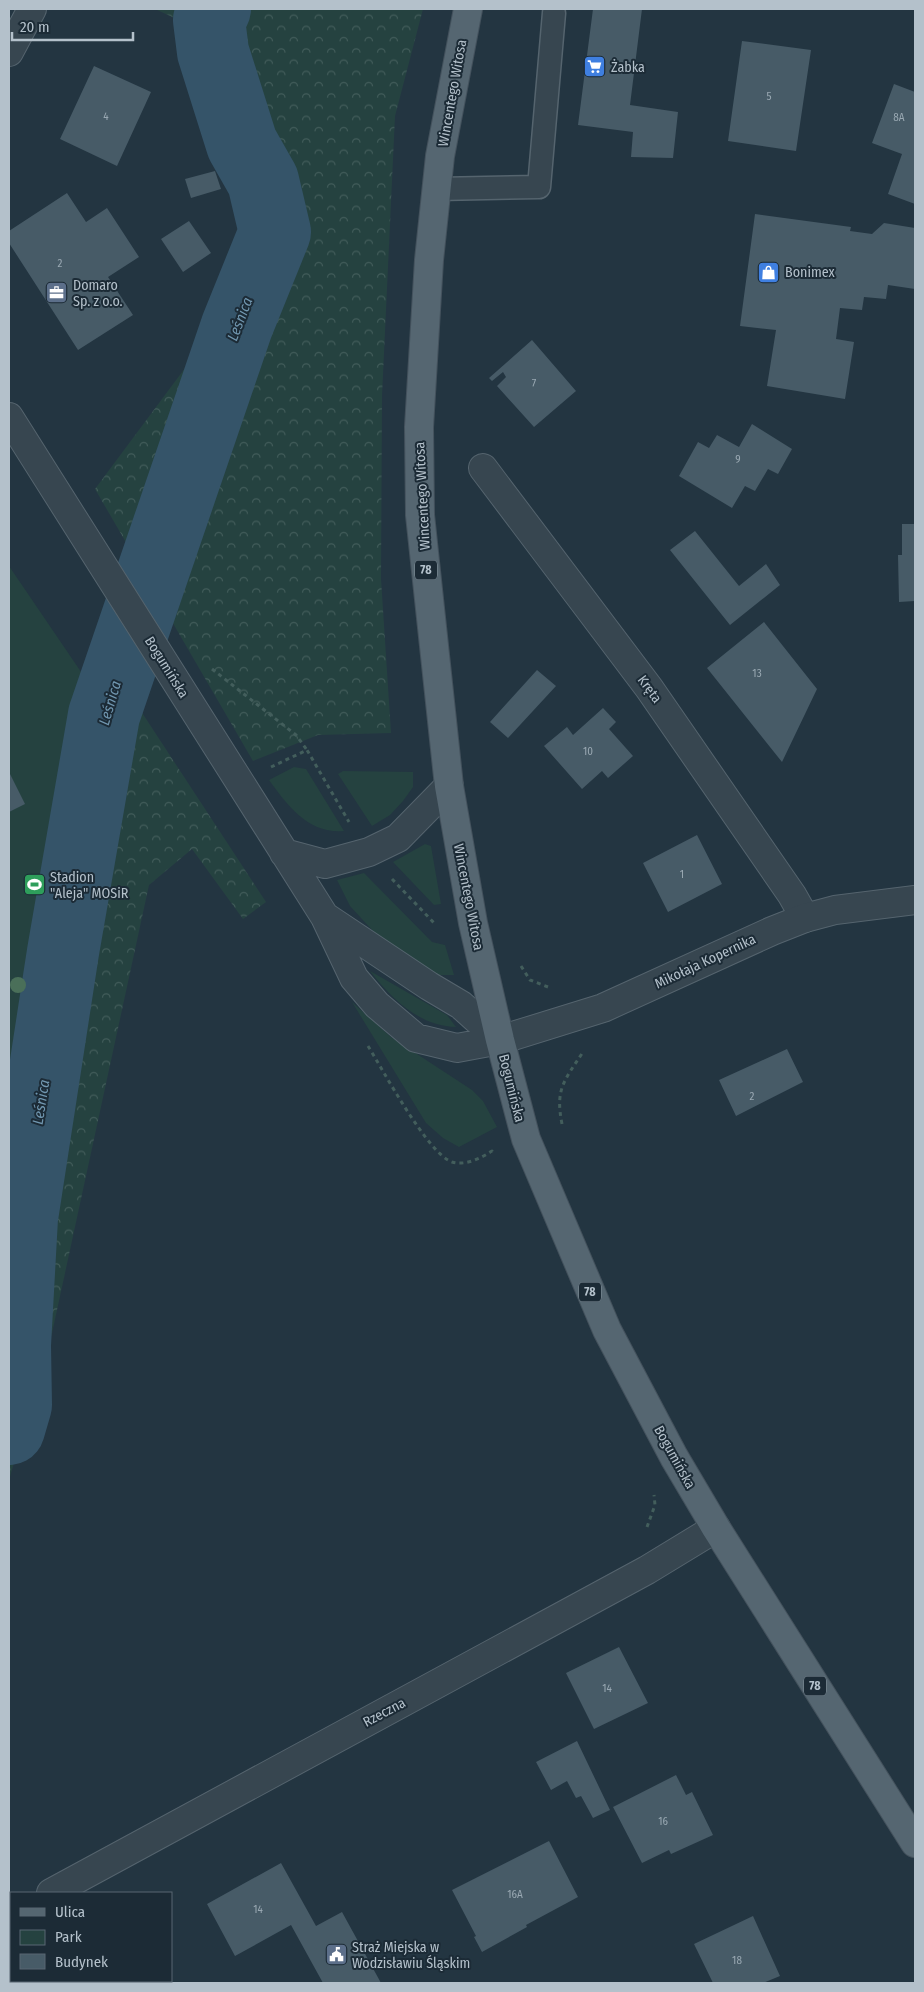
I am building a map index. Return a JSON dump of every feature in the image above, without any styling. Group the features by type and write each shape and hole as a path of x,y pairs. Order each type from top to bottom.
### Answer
{"main road":[{"name":"Wincentego Witosa","path":"468,9 453,82 437,190 422,353 419,427 420,506 449,786 473,923 500,1040"},
{"name":"Bogumińska","path":"500,1040 526,1140 606,1330 674,1458 716,1528 915,1843"}],"street":[{"path":"9,52 32,9"},
{"name":"Bogumińska","path":"9,417 325,917 354,978 377,1005 416,1038 457,1048 500,1040"},
{"name":"Kręta","path":"484,468 649,688 792,895 805,918"},
{"path":"284,853 325,864 369,852 398,838 449,786"},
{"name":"Mikołaja Kopernika","path":"500,1040 603,1008 772,931 805,918 835,910 915,900"},
{"name":"Bogumińska","path":"325,917 461,1005 500,1040"},
{"name":"Rzeczna","path":"53,1892 647,1570 716,1528"}],"lane":[{"path":"437,190 539,187 554,13"}],"path":[{"path":"211,668 296,735 307,750 352,828"},
{"path":"265,770 307,750"},
{"path":"386,873 441,930"},
{"path":"517,961 530,980 554,989"}],"green space":[{"path":"155,9 423,9 395,116 382,396 381,579 391,733 318,735 253,761 95,489 194,356 261,229 183,22"},
{"name":"Stadion \"Aleja\" MOSiR","path":"9,566 92,688 26,1081 9,1234"},
{"path":"108,656 133,699 266,902 243,919 192,849 149,885 52,1333 9,1480 9,1267 25,1149 57,944"},
{"path":"294,767 306,769 344,831 331,831 309,823 292,808 269,780"},
{"path":"343,771 413,772 413,787 390,815 372,826 338,774"},
{"path":"425,844 431,846 441,904 434,905 393,862"},
{"path":"364,873 432,942 445,945 454,975 438,975 421,969 385,944 350,906 337,880"},
{"path":"370,971 447,1015 456,1027 430,1022 407,1009 397,1001"},
{"path":"352,1002 391,1037 472,1090 483,1101 497,1127 459,1147 443,1138 426,1123"}],"building":[{"path":"593,9 642,9 630,105 678,112 673,158 631,157 633,132 578,125"},
{"path":"742,41 811,50 796,151 728,141"},
{"path":"94,66 151,92 117,166 60,139"},
{"path":"894,84 915,92 915,204 888,194 902,154 872,143"},
{"path":"215,171 221,189 191,198 185,179"},
{"path":"67,193 86,222 107,208 139,257 108,277 133,315 78,350 9,243 9,231"},
{"path":"755,214 851,227 850,231 872,234 884,223 915,228 915,289 888,285 886,299 864,297 862,310 840,308 836,339 854,342 845,399 767,386 776,330 740,326"},
{"path":"189,221 211,253 183,272 161,239"},
{"path":"532,340 576,391 534,427 497,386 506,377 503,372 492,381 489,378"},
{"path":"752,424 792,449 778,474 768,469 755,491 745,486 732,508 679,476 698,442 709,448 717,435 739,447"},
{"path":"902,524 915,524 915,601 899,602 898,555 902,555"},
{"path":"695,531 739,586 766,564 780,585 730,625 670,550"},
{"path":"764,622 817,689 782,762 707,668"},
{"path":"537,670 556,686 508,738 490,722"},
{"path":"603,708 616,722 609,729 633,756 608,778 602,771 582,789 544,746 567,727 573,735"},
{"path":"9,772 25,804 9,812"},
{"path":"697,835 722,884 668,912 643,863"},
{"path":"787,1049 803,1082 736,1116 719,1080"},
{"path":"619,1647 648,1703 594,1729 566,1673"},
{"path":"577,1741 610,1810 593,1818 581,1796 576,1798 567,1781 551,1790 536,1762"},
{"path":"676,1775 686,1795 692,1792 713,1835 671,1854 669,1850 642,1863 613,1807"},
{"path":"549,1841 578,1897 526,1925 527,1927 482,1952 474,1937 476,1936 452,1890"},
{"path":"281,1863 316,1926 342,1912 381,1983 323,1983 291,1925 235,1956 207,1904"},
{"path":"753,1916 780,1976 763,1983 713,1983 694,1944"}],"waterway":[{"name":"Leśnica","path":"9,1429 16,1405 15,1345 22,1218 63,952 104,715 237,326 275,232 263,181 242,144 213,52 209,20 215,9"}],"place":[{"name":"Żabka","path":"595,67"},
{"name":"Bonimex","path":"769,272"},
{"name":"Domaro Sp. z o.o.","path":"57,293"},
{"name":"Stadion \"Aleja\" MOSiR","path":"34,885"},
{"name":"Straż Miejska w Wodzisławiu Śląskim","path":"336,1955"}]}
